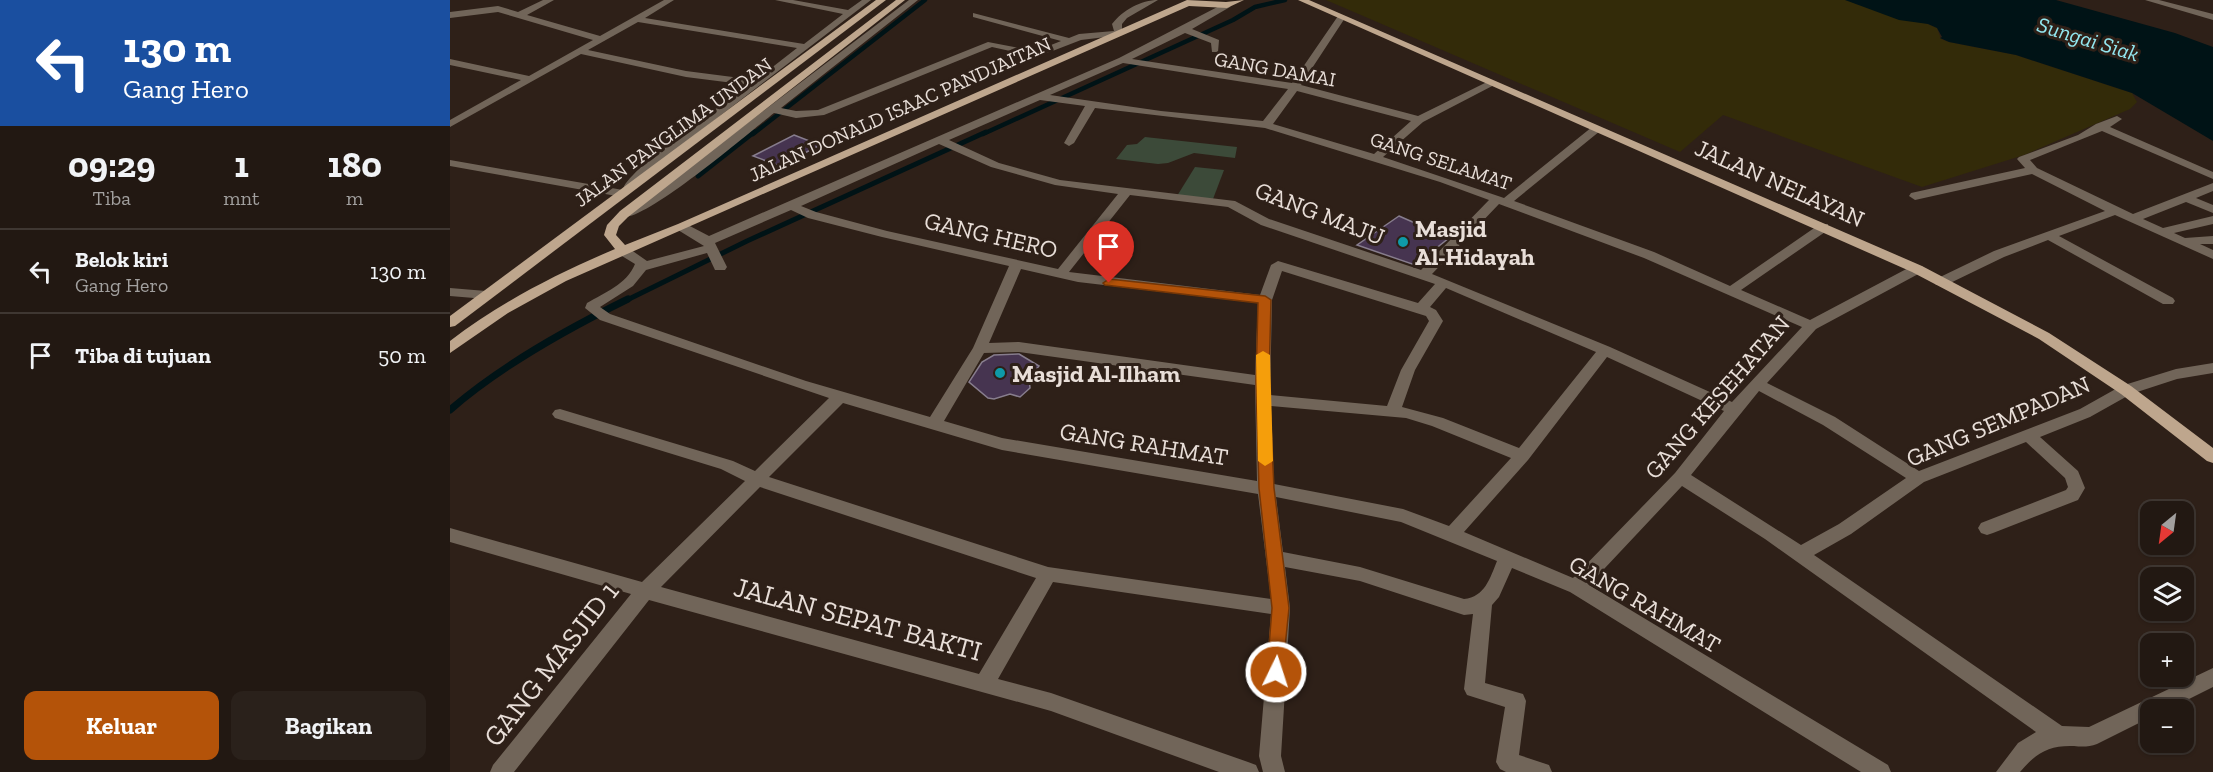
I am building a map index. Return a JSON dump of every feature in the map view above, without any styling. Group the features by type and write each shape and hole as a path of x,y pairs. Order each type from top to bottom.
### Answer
{"main road":[{"name":"JALAN PANGLIMA UNDAN","path":"450,323 702,136 787,67 882,0"},
{"name":"JALAN PANGLIMA UNDAN","path":"622,250 610,235 613,225 624,214 902,0"},
{"path":"1191,1 1227,5 1240,0"},
{"name":"JALAN NELAYAN","path":"1302,0 1917,269 2044,336 2126,390 2213,457"},
{"name":"JALAN DONALD ISAAC PANDJAITAN","path":"450,348 496,314 622,250 682,227 1191,1"},
{"path":"702,136 721,138"}],"street":[{"path":"521,14 550,0"},
{"path":"649,0 667,2"},
{"path":"779,0 848,13"},
{"path":"450,163 625,191 638,175 753,83 787,67 800,47 867,0"},
{"path":"624,214 652,201 776,110 914,0"},
{"path":"776,110 793,114 820,113 991,44 1037,54 1067,40 1119,33 1117,24 1124,16 1154,0"},
{"path":"2149,0 2213,17"},
{"path":"450,124 667,2"},
{"path":"622,250 642,263 641,267 714,254 802,210 950,146 1044,98 1126,61 1227,5"},
{"path":"450,15 489,9 521,14 601,39"},
{"path":"976,15 1067,40"},
{"path":"1266,125 1295,87 1341,18"},
{"path":"637,19 800,47"},
{"path":"865,27 878,28"},
{"path":"1184,30 1196,32 1216,42 1215,50"},
{"path":"1051,62 1066,48 1067,40"},
{"path":"847,41 860,43"},
{"path":"580,51 686,74 753,83"},
{"name":"GANG DAMAI","path":"1126,61 1295,87 1419,120"},
{"path":"450,62 531,79"},
{"path":"1375,159 1419,120 1494,83"},
{"name":"GANG SELAMAT","path":"1044,98 1266,125 1502,201 1649,255 1812,326"},
{"path":"1069,143 1091,105"},
{"path":"450,114 465,116"},
{"path":"2117,119 2082,137 2023,159 2033,170 2115,211 2213,255"},
{"path":"2100,126 2213,176"},
{"path":"1424,275 1502,201 1596,129"},
{"name":"GANG MAJU","path":"950,146 1026,176 1126,192 1231,204 1265,222 1444,282 1605,350 1734,410"},
{"path":"1915,196 2033,170"},
{"path":"2132,219 2213,187"},
{"path":"1061,274 1126,192"},
{"path":"2186,198 2213,209"},
{"name":"GANG HERO","path":"802,210 1061,274 1123,285 1265,300"},
{"path":"1941,282 1999,254 2115,211"},
{"path":"2162,232 2213,220"},
{"path":"682,227 714,254"},
{"path":"1731,291 1824,227"},
{"path":"2049,236 2168,301"},
{"path":"2181,241 2213,240"},
{"path":"934,424 980,348 1016,264"},
{"path":"1274,772 1270,756 1281,608 1266,488 1262,381 1265,300 1278,265 1421,308 1431,314 1436,321 1407,370 1392,412"},
{"name":"GANG RAHMAT","path":"641,267 598,313 840,396 1002,444 1266,488 1402,516 1452,534 1576,587 1880,772"},
{"name":"GANG KESEHATAN","path":"1576,587 1681,477 1734,410 1812,326 1917,269"},
{"path":"1421,308 1444,282"},
{"path":"450,292 486,295"},
{"path":"980,348 1019,347 1262,381"},
{"path":"1452,534 1522,456 1605,350"},
{"name":"GANG SEMPADAN","path":"1799,555 1845,529 1918,478 2085,413 2126,390 2176,374 2213,368"},
{"path":"1757,384 1829,421 1918,478"},
{"name":"GANG MASJID 1","path":"501,772 645,591 840,396"},
{"path":"1263,400 1392,412 1437,422 1522,456"},
{"path":"560,414 727,465 758,480 1048,574 1281,608"},
{"path":"1987,528 2072,495 2077,488 2072,475 2028,435"},
{"path":"1681,477 1799,555 2059,736"},
{"name":"JALAN SEPAT BAKTI","path":"450,535 804,636 985,682 1051,702 1248,772"},
{"path":"1275,558 1360,574 1464,607 1477,607 1488,600 1507,558"},
{"path":"985,682 1048,574"},
{"path":"1483,604 1474,689 1516,701 1507,762 1541,772"},
{"path":"2007,772 2025,750 2039,741 2059,736 2090,738 2213,677"}],"green space":[{"path":"1145,137 1237,147 1235,158 1194,153 1168,163 1158,164 1116,159 1127,145 1137,144"},
{"path":"1195,167 1224,170 1213,199 1177,196"}],"sand":[{"path":"1326,0 1845,0 1928,24 1937,28 1941,39 1949,42 2016,55 2132,93 2137,102 2130,109 2024,155 1922,187 1723,115 1680,152"}],"water":[{"name":"Sungai Siak","path":"1845,0 2056,0 2175,33 2213,47 2213,141 2132,93 2016,55 1949,42 1940,38 1942,37 1937,28 1928,24 1899,20"}],"building":[{"path":"794,135 820,145 780,166 753,156"},
{"name":"Masjid Al-Hidayah","path":"1399,216 1449,238 1415,265 1357,245"},
{"name":"Masjid Al-Ilham","path":"1019,354 1039,366 1029,378 1030,388 1020,397 1010,394 994,399 988,398 969,382 982,362 994,355"}],"waterway":[{"path":"753,134 925,0"},
{"path":"983,134 1233,20 1255,7 1285,0"},
{"path":"698,176 754,132"},
{"path":"625,301 747,241 986,132"},
{"path":"450,410 469,394 535,349 628,299"}],"slow traffic":[{"path":"1263,355 1265,461"}],"place":[{"name":"Masjid Al-Hidayah","path":"1403,242"},
{"name":"Masjid Al-Ilham","path":"1000,373"}],"route":[{"path":"1109,283 1265,300 1262,381 1266,488 1281,608 1276,672"}]}
